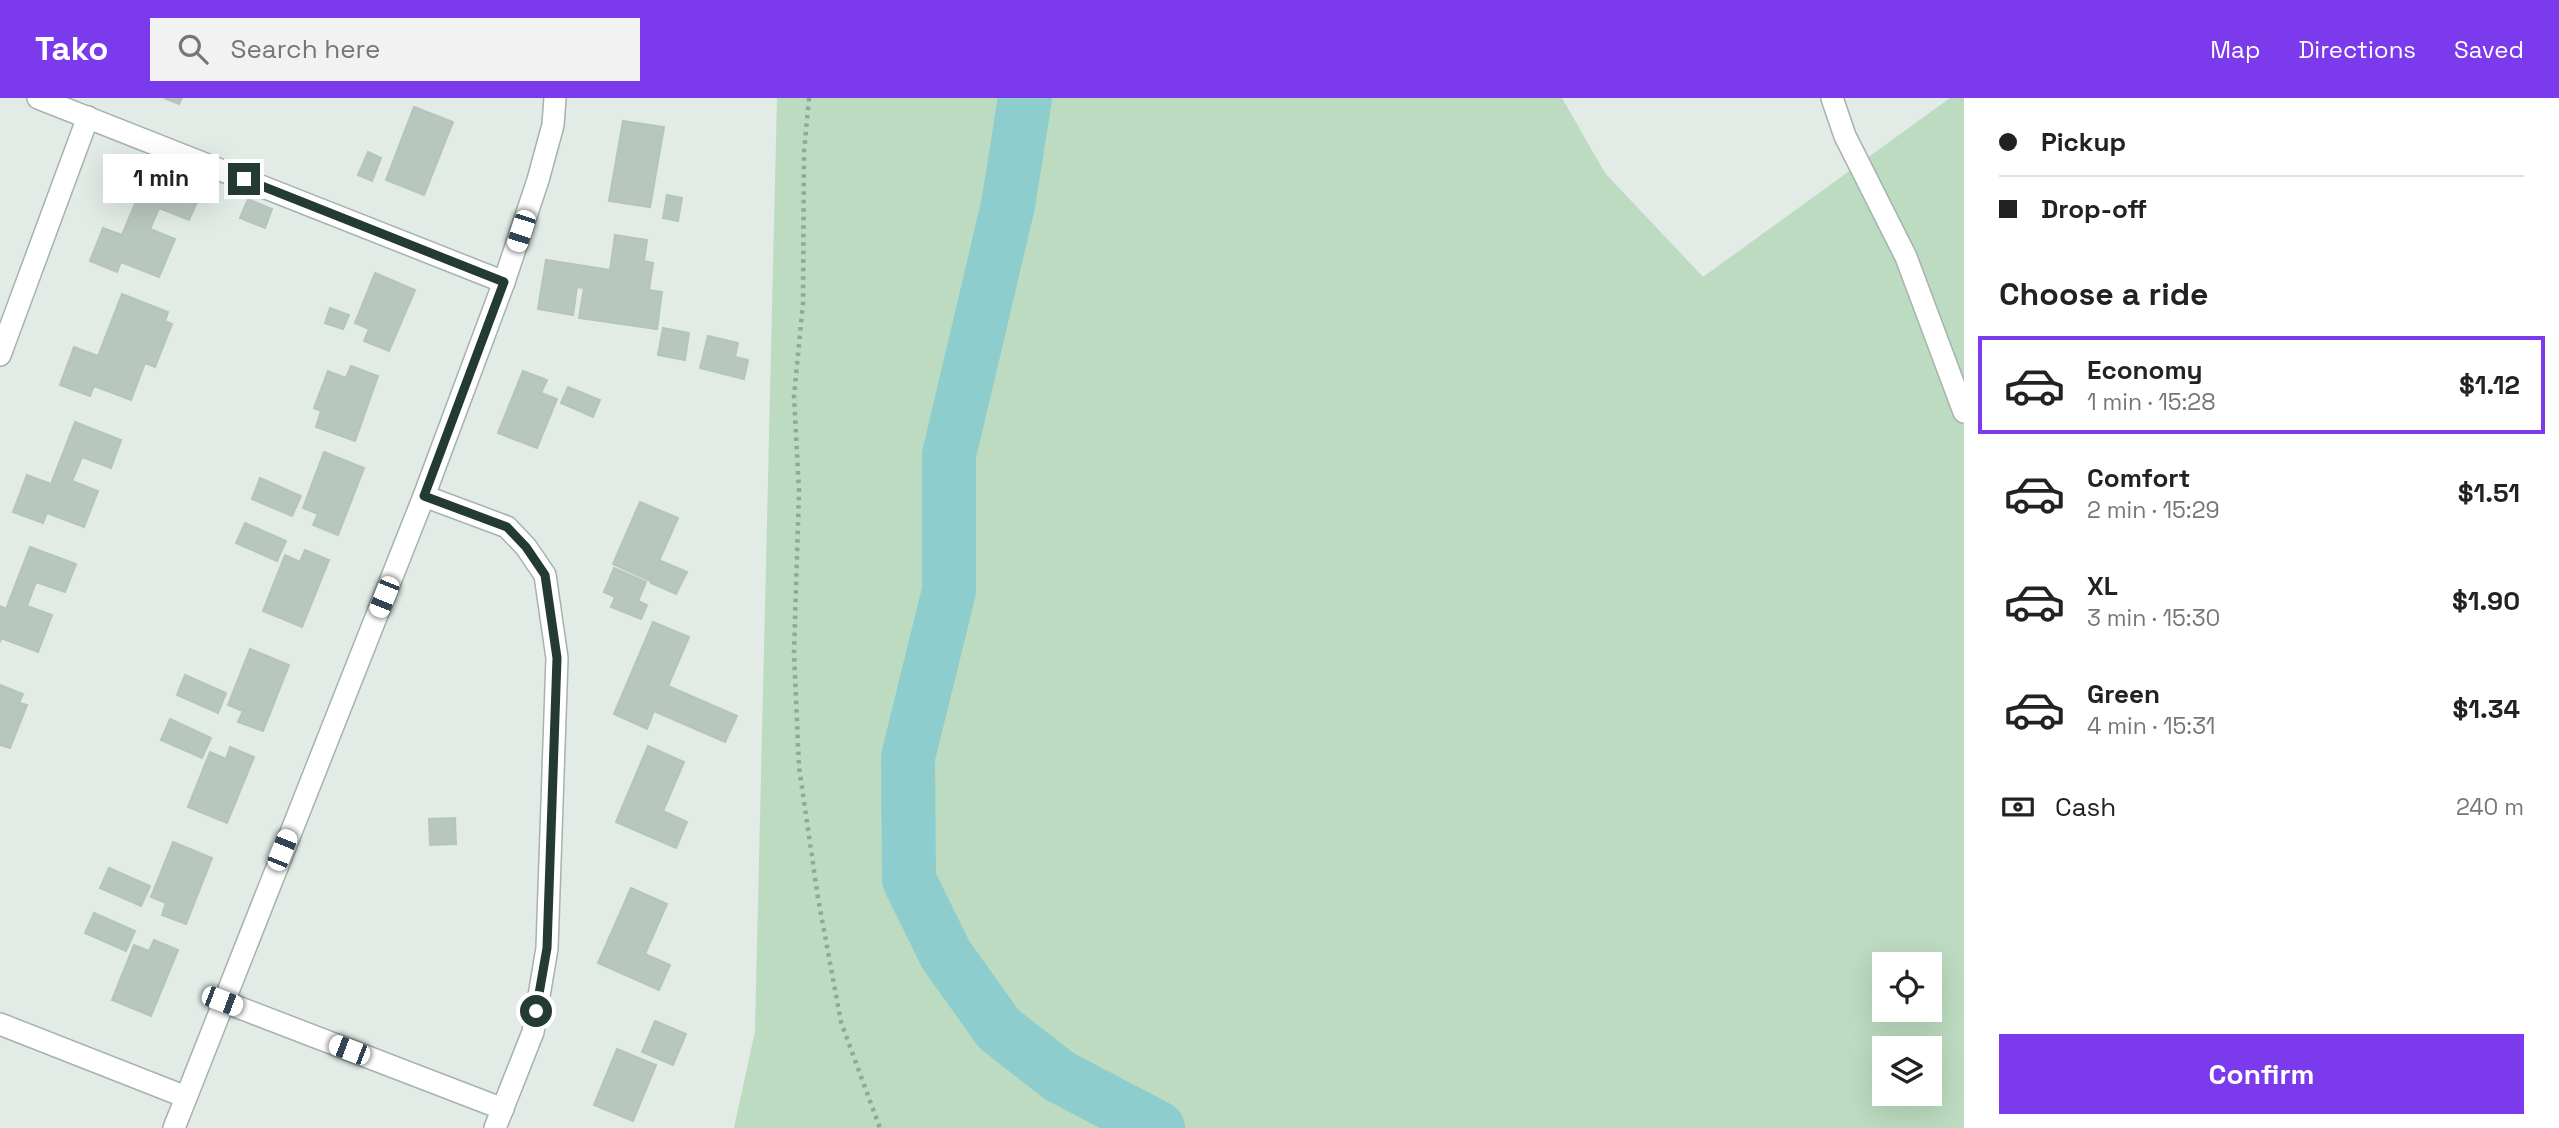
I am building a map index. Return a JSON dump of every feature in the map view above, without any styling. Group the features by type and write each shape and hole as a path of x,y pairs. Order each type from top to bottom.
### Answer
{"street":[{"path":"38,98 504,282"},
{"path":"174,1128 424,496 504,282 538,180 553,125 555,98"},
{"path":"1832,98 1845,136 1906,257 1964,412"},
{"path":"0,355 88,117"},
{"path":"222,1001 499,1119 533,1032 547,948 557,658 545,575 526,547 507,527 424,496"},
{"path":"0,1024 186,1097"}],"path":[{"path":"809,98 804,152 803,303 794,396 799,491 794,653 799,767 818,898 841,1022 880,1128"}],"green space":[{"path":"777,98 1562,98 1605,173 1703,277 1950,98 1964,98 1964,1128 734,1128 755,1031"}],"building":[{"path":"164,98 182,98 179,104"},
{"path":"414,107 453,122 424,195 386,180"},
{"path":"623,121 664,127 650,207 609,201"},
{"path":"368,152 381,158 372,181 358,175"},
{"path":"147,175 200,196 189,220 159,208 150,229 175,239 159,277 121,262 117,272 90,261 103,228 122,235"},
{"path":"667,195 682,198 678,221 663,218"},
{"path":"248,199 272,209 265,228 240,218"},
{"path":"615,235 647,240 644,261 653,263 649,290 662,292 657,329 579,318 584,288 577,287 573,315 538,309 546,260 610,270"},
{"path":"375,273 415,290 389,351 364,341 369,329 355,323"},
{"path":"122,294 168,312 165,321 172,324 155,367 145,363 131,400 94,386 90,396 60,385 74,347 98,356"},
{"path":"330,308 349,315 343,329 325,323"},
{"path":"663,328 689,333 685,360 658,355"},
{"path":"708,336 738,343 735,357 748,360 744,379 700,368"},
{"path":"351,366 378,376 355,441 316,427 321,411 314,408 328,371 346,378"},
{"path":"523,371 547,380 541,393 557,399 537,448 498,433"},
{"path":"568,387 600,400 593,417 561,403"},
{"path":"75,422 121,440 111,468 82,457 72,481 98,491 84,527 47,513 43,523 13,512 27,475 51,484"},
{"path":"324,452 364,468 338,535 313,525 318,514 303,508"},
{"path":"260,478 301,496 292,516 252,499"},
{"path":"640,502 678,518 650,581 613,564"},
{"path":"245,523 286,541 277,561 236,543"},
{"path":"30,547 76,564 65,592 36,582 27,606 52,615 38,652 1,638 0,642 0,606 6,609"},
{"path":"305,550 329,560 302,627 263,611 285,555 300,562"},
{"path":"661,561 687,572 676,594 651,583"},
{"path":"614,568 646,582 638,601 647,605 641,619 611,607 615,597 604,592"},
{"path":"653,622 689,637 668,686 737,716 725,742 654,711 647,729 614,714"},
{"path":"250,649 289,665 263,731 238,722 243,711 228,705"},
{"path":"185,675 226,693 218,713 177,695"},
{"path":"0,685 23,694 19,703 27,705 10,748 0,745"},
{"path":"170,719 211,738 202,758 161,740"},
{"path":"648,746 684,762 663,811 687,822 676,848 616,822"},
{"path":"230,747 254,757 227,823 188,807 210,752 226,759"},
{"path":"455,818 456,844 430,845 429,819"},
{"path":"173,842 212,858 186,924 162,915 166,903 151,897"},
{"path":"109,868 150,886 141,906 100,888"},
{"path":"631,888 667,904 645,954 670,965 659,990 598,963"},
{"path":"94,913 135,931 126,951 85,933"},
{"path":"154,940 178,950 151,1016 112,1000 134,945 149,951"},
{"path":"655,1021 686,1034 673,1065 642,1052"},
{"path":"617,1049 656,1065 633,1121 594,1105"}],"waterway":[{"path":"1025,98 1008,205 949,455 949,591 908,757 909,880 946,955 999,1029 1059,1076 1158,1128"}],"route":[{"path":"244,179 504,282 424,496 507,527 526,547 545,575 557,658 547,948 536,1011"}]}
